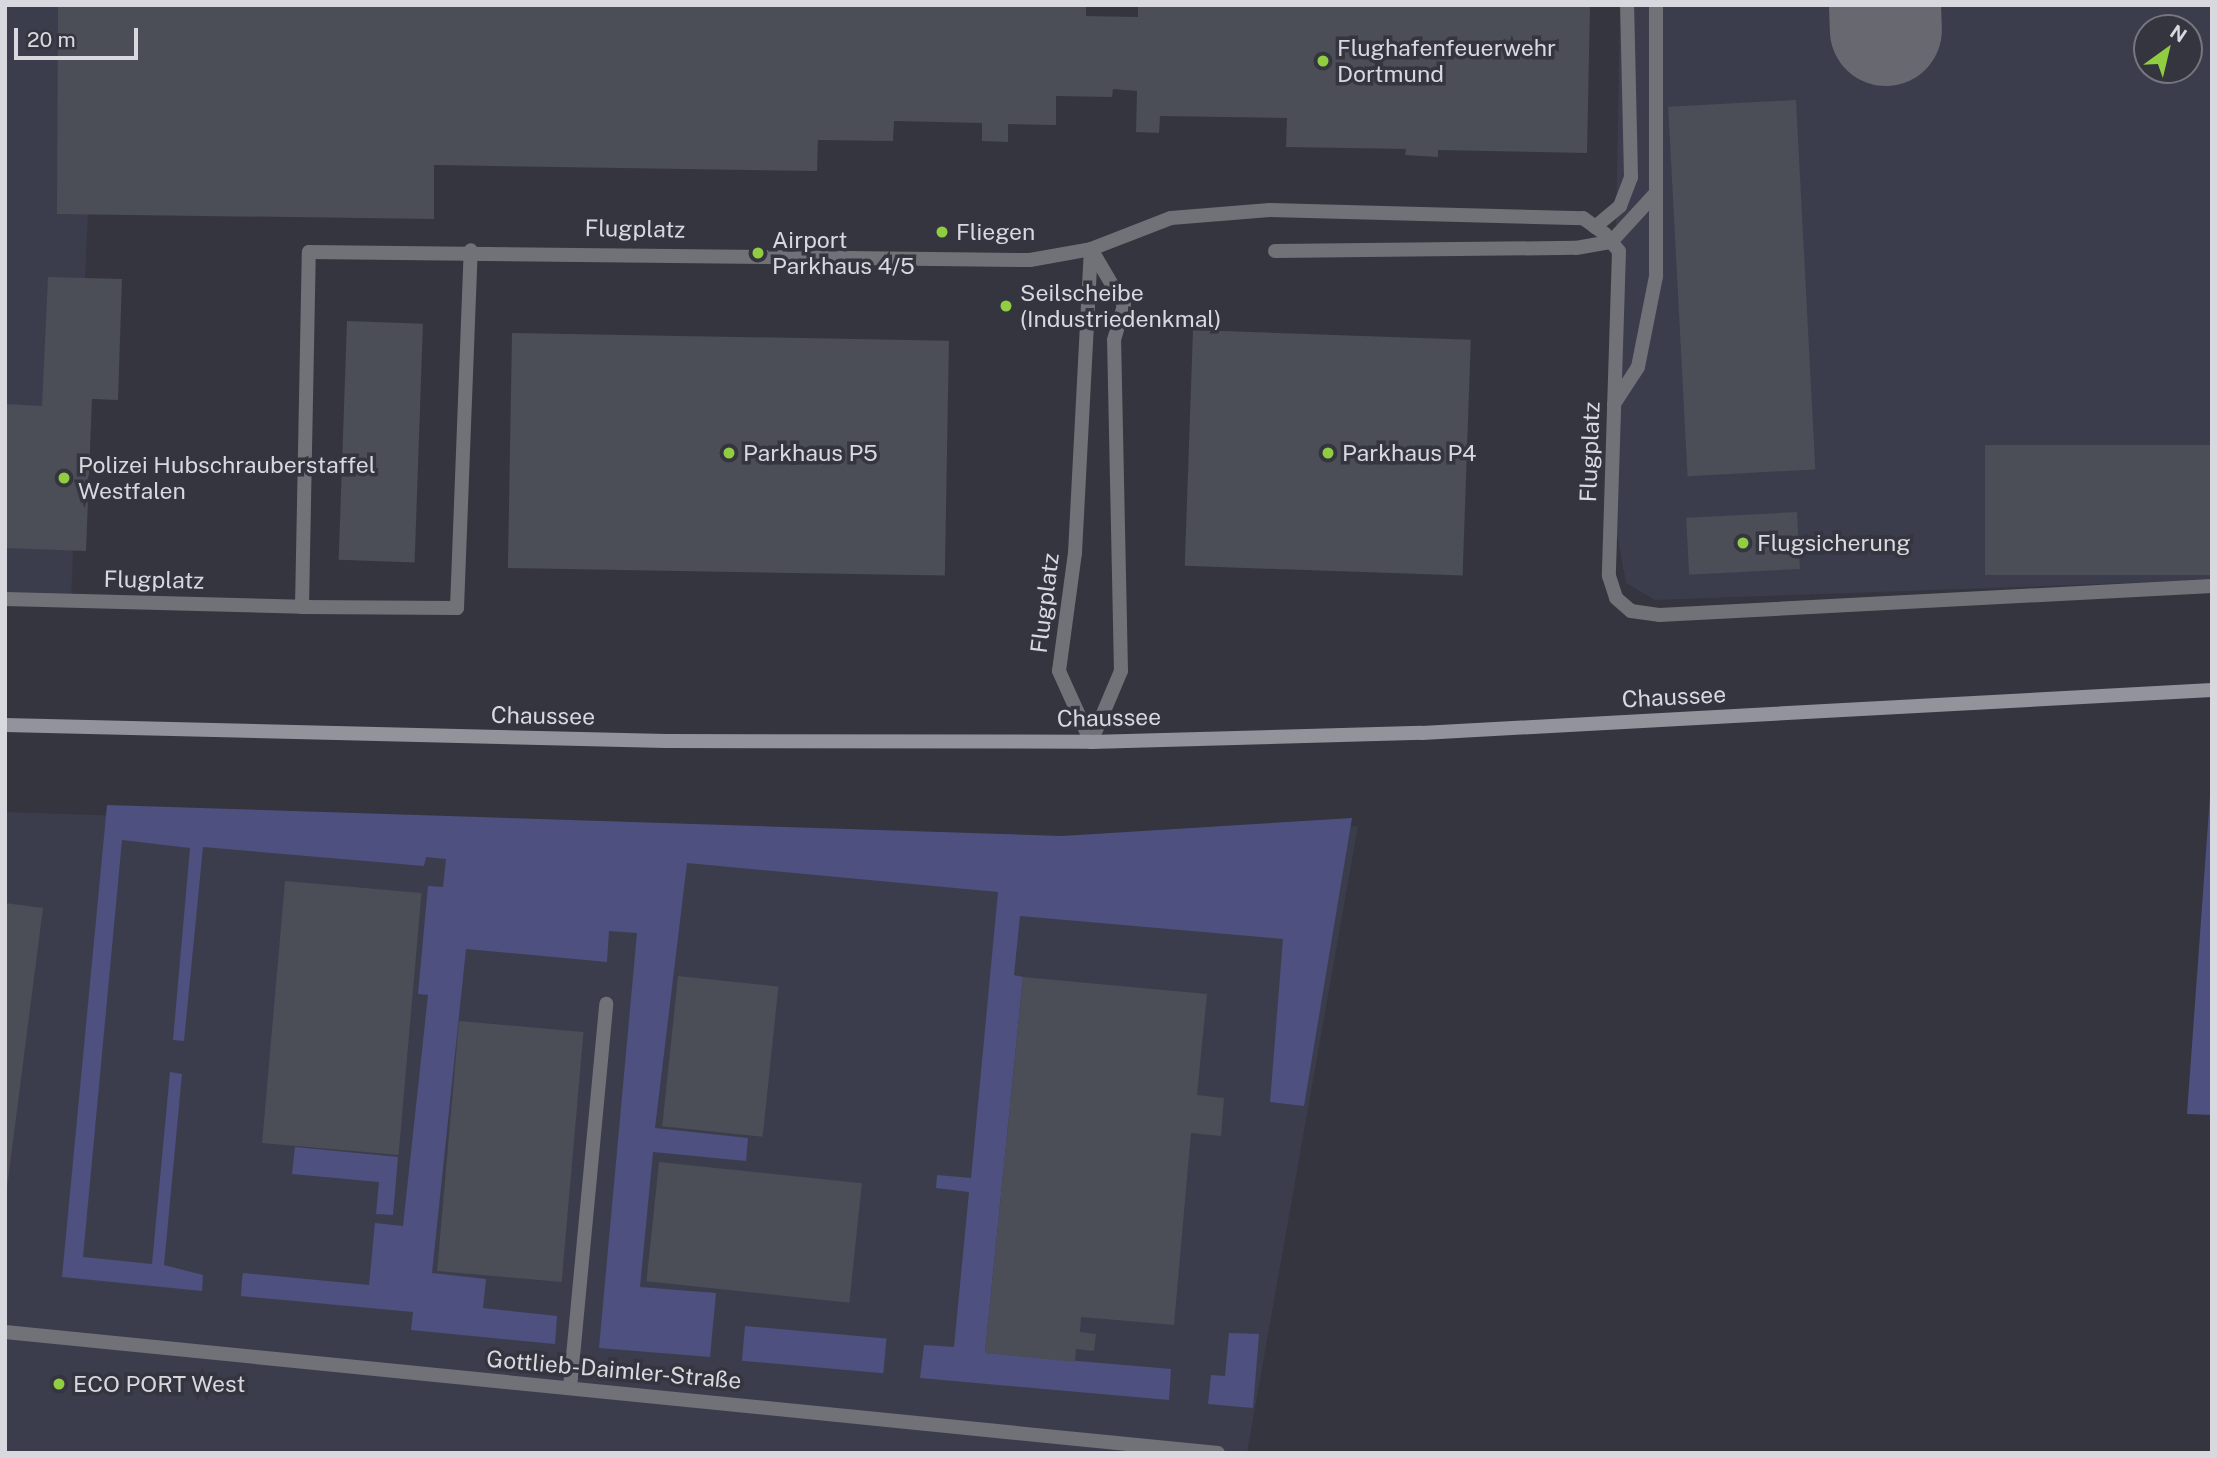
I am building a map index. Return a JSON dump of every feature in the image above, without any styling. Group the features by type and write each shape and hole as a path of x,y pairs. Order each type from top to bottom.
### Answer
{"main road":[{"name":"Chaussee","path":"5,725 666,741 1091,742 1422,733 2212,690"}],"street":[{"path":"1595,227 1620,206 1631,177 1627,5"},
{"path":"1614,404 1638,367 1656,276 1656,5"},
{"path":"1275,251 1576,248 1611,242 1655,194"},
{"name":"Flugplatz","path":"302,607 309,252 471,250 1030,260 1091,249 1171,218 1270,210 1583,218 1611,242 1619,251 1609,576 1616,598 1631,611 1659,615 2212,586"},
{"path":"1091,249 1124,305 1114,340 1121,671 1091,742"},
{"name":"Flugplatz","path":"1091,249 1076,540 1059,671 1091,742"},
{"name":"Flugplatz","path":"5,599 457,608 471,250"},
{"path":"570,1388 606,1004"},
{"name":"Gottlieb-Daimler-Straße","path":"5,1332 1218,1453"}],"shaded area":[{"path":"5,5 97,5 71,601 5,599"},
{"path":"1620,5 2212,5 2212,580 1655,600 1626,583 1611,501"},
{"path":"2212,768 2212,1115 2187,1114"},
{"path":"107,805 1062,836 1352,818 1304,1106 1270,1102 1283,939 1020,916 1014,975 1023,977 985,1353 1171,1369 1169,1400 920,1378 924,1345 954,1347 969,1192 936,1188 937,1175 971,1178 998,892 687,863 655,1128 748,1138 746,1161 653,1152 640,1287 716,1293 710,1357 599,1348 637,933 609,931 607,962 466,949 432,1273 486,1279 483,1308 557,1316 555,1344 411,1330 413,1312 241,1296 242,1280 243,1273 369,1285 375,1223 403,1226 428,995 418,994 428,886 443,887 446,859 426,857 424,866 203,847 184,1041 173,1040 190,848 122,840 83,1257 152,1264 170,1072 182,1074 164,1265 203,1275 202,1291 62,1277"},
{"path":"5,812 1071,847 1358,826 1247,1453 5,1453"},
{"path":"295,1147 398,1157 393,1215 376,1214 379,1182 292,1174"},
{"path":"745,1326 886,1338 883,1373 742,1361"},
{"path":"1229,1333 1259,1334 1253,1408 1208,1404 1211,1375 1225,1376"}],"building":[{"path":"58,5 1086,5 1086,16 1138,17 1138,5 1590,5 1587,153 1438,150 1438,157 1405,155 1406,149 1286,147 1287,118 1160,116 1159,133 1136,132 1137,91 1113,89 1112,97 1056,96 1056,125 1008,124 1008,142 982,141 982,123 894,121 893,141 818,140 817,171 434,165 434,219 57,214"},
{"path":"1796,100 1815,469 1688,476 1668,107"},
{"name":"Polizei Hubschrauberstaffel Westfalen","path":"48,277 122,279 118,400 92,399 86,551 5,548 5,404 42,406"},
{"path":"347,321 423,324 415,563 339,560"},
{"name":"Parkhaus P4","path":"1193,330 1471,340 1463,576 1185,566"},
{"name":"Parkhaus P5","path":"512,333 949,341 945,576 508,568"},
{"path":"1985,445 2212,445 2212,575 1985,575"},
{"name":"Flugsicherung","path":"1797,512 1800,569 1689,575 1686,518"},
{"path":"285,881 421,893 399,1155 262,1143"},
{"path":"5,903 43,908 7,1188 5,1187"},
{"path":"678,976 778,987 763,1137 662,1126"},
{"path":"1023,977 1207,994 1197,1095 1224,1098 1221,1136 1191,1133 1174,1325 1081,1317 1080,1332 1096,1334 1094,1351 1076,1349 1075,1362 985,1353"},
{"path":"459,1021 584,1032 562,1282 437,1271"},
{"path":"659,1162 862,1183 849,1303 646,1281"}],"taxiway":[{"path":"1885,5 1886,30"}],"place":[{"name":"Flughafenfeuerwehr Dortmund","path":"1323,61"},
{"name":"Fliegen","path":"942,232"},
{"name":"Airport Parkhaus 4/5","path":"758,253"},
{"name":"Seilscheibe (Industriedenkmal)","path":"1006,306"},
{"name":"Parkhaus P5","path":"729,453"},
{"name":"Parkhaus P4","path":"1328,453"},
{"name":"Polizei Hubschrauberstaffel Westfalen","path":"64,478"},
{"name":"Flugsicherung","path":"1743,543"},
{"name":"ECO PORT West","path":"59,1384"}]}
